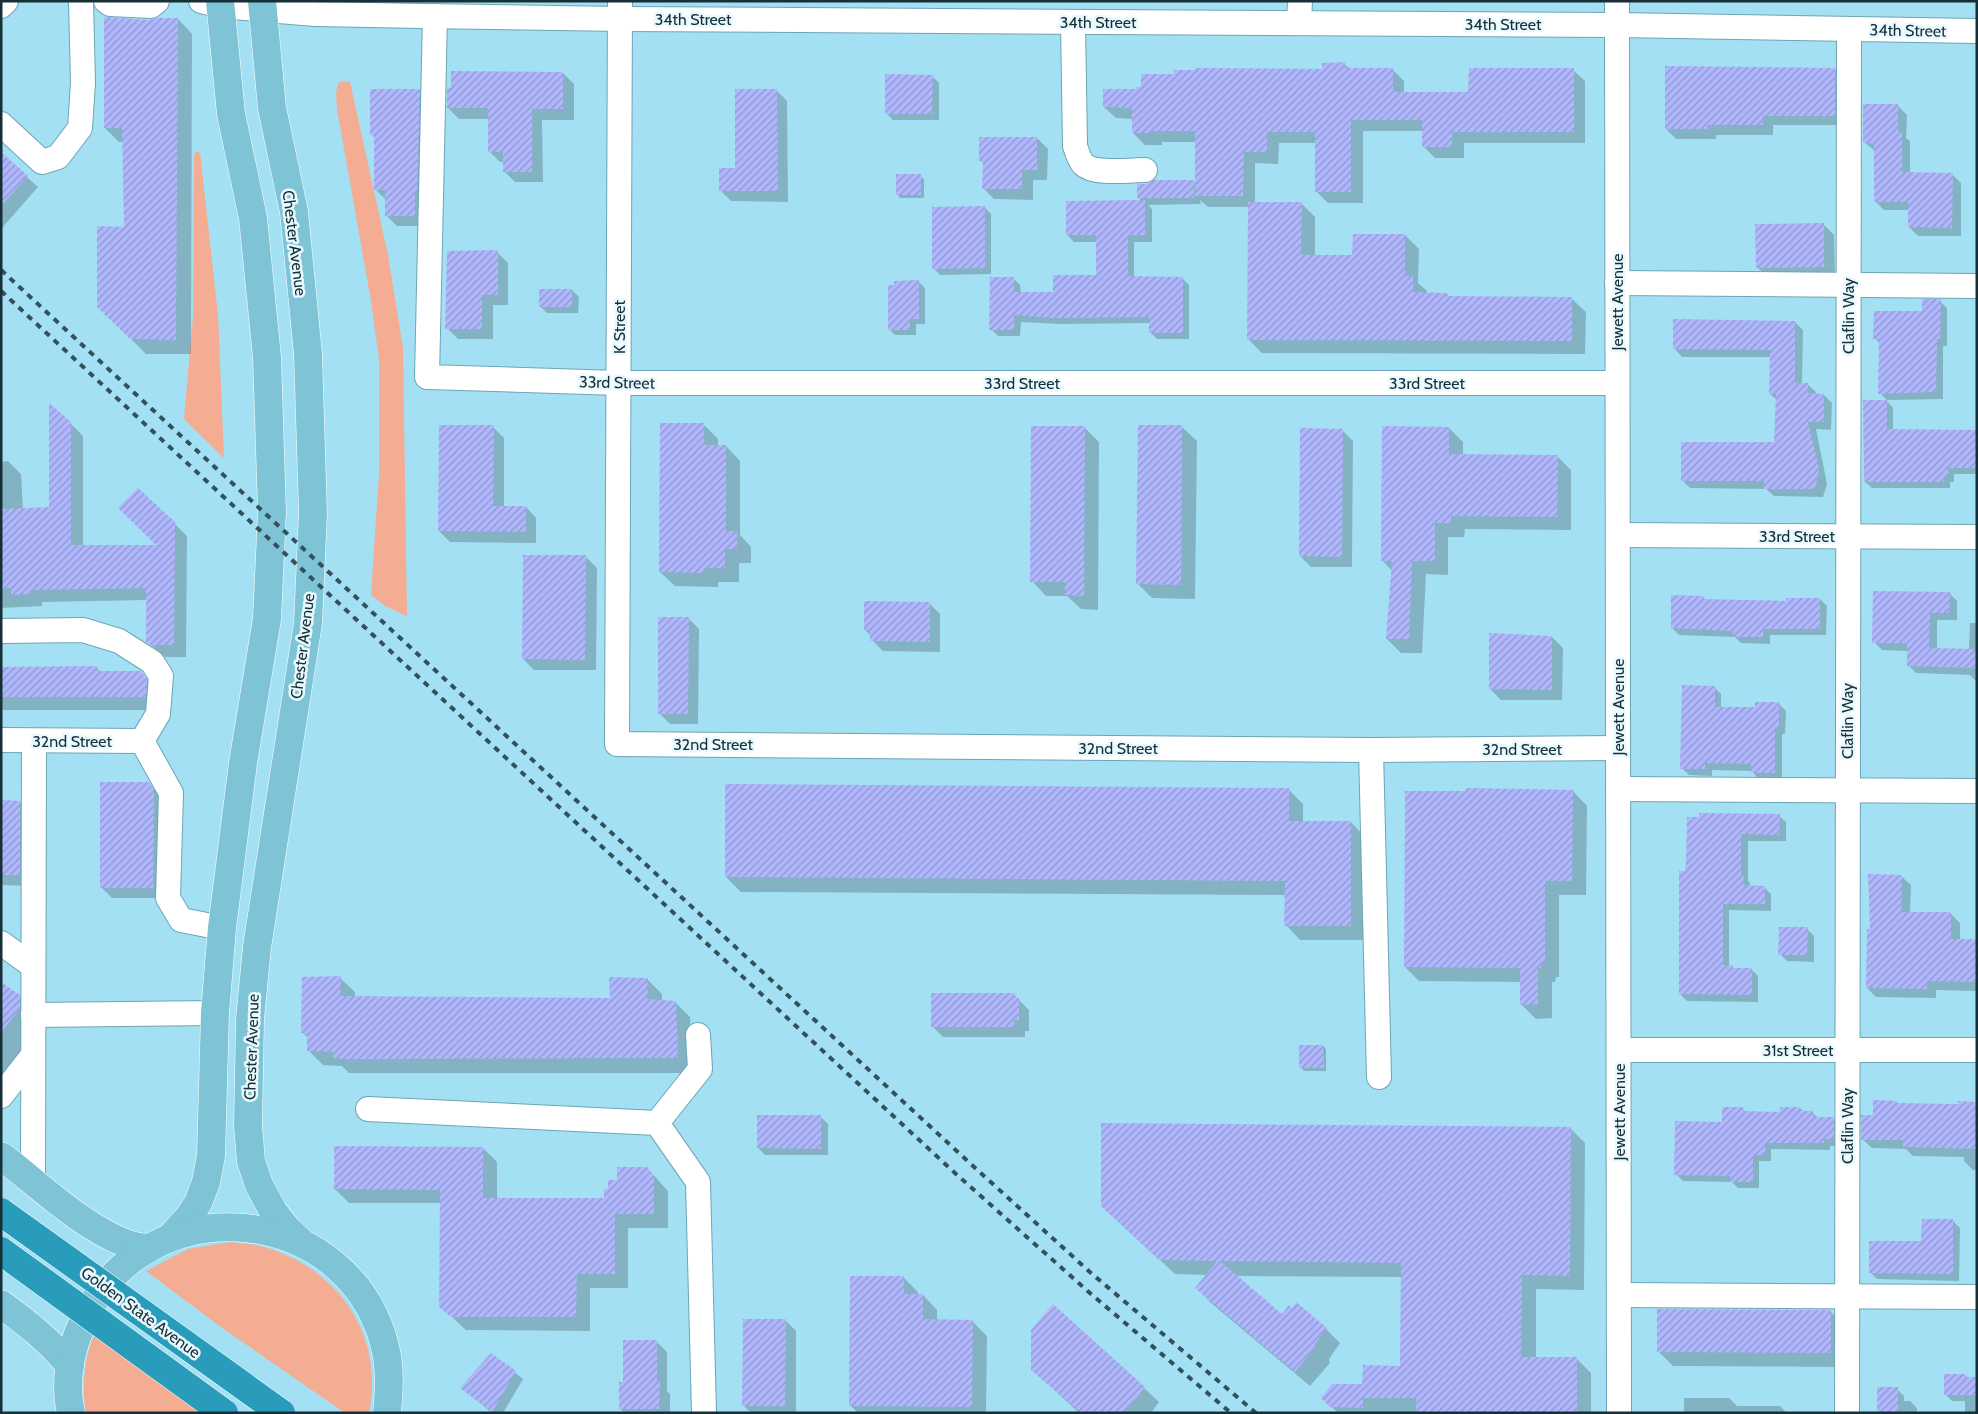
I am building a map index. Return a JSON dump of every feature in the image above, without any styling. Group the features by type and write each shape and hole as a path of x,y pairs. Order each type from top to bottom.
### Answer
{"highway":[{"name":"Golden State Avenue","path":"1,1212 281,1413"},
{"name":"Golden State Avenue","path":"1,1251 224,1413"}],"main road":[{"path":"69,1411 68,1387 70,1366 76,1337 88,1310 98,1294 124,1265 159,1243 189,1217 198,1203 206,1182 211,1156 215,1013 222,928 243,763 267,619 272,512 271,432 266,339 253,218 231,114 214,3"},
{"name":"Chester Avenue","path":"263,6 272,108 294,212 308,354 313,513 308,624 257,947 250,1018 248,1126 252,1161 259,1186 273,1211 287,1229 304,1244"},
{"path":"1,1156 83,1220 127,1244 159,1243 203,1228 238,1226 271,1232 304,1244 333,1265 346,1277 363,1298 378,1326 385,1348 389,1400 409,1413"},
{"path":"1,1304 40,1333 70,1366"}],"street":[{"path":"1,6 6,1"},
{"path":"1,124 42,162 58,157 80,128 83,83 81,1"},
{"path":"106,1 110,4 151,6 157,1"},
{"name":"Jewett Avenue","path":"1618,1 1619,1413"},
{"name":"34th Street","path":"214,3 263,6 315,14 388,8 427,11 982,11 1072,22 1300,12 1617,25 1977,31"},
{"name":"K Street","path":"617,744 620,10"},
{"name":"33rd Street","path":"427,11 427,377 619,383 1617,383"},
{"path":"1072,22 1075,146 1078,156 1082,163 1091,170 1145,170"},
{"name":"Claflin Way","path":"1848,1413 1847,536 1849,29"},
{"path":"1617,283 1977,286"},
{"name":"33rd Street","path":"1618,535 1977,537"},
{"path":"1,632 83,630 118,641 152,662 160,676 158,714 142,741 171,793 168,898 181,920 222,928"},
{"name":"32nd Street","path":"1,740 142,741"},
{"path":"33,1180 34,741"},
{"name":"32nd Street","path":"617,744 1371,750 1618,748"},
{"path":"1371,750 1379,1078"},
{"path":"1618,788 1977,791"},
{"path":"1,943 33,966"},
{"path":"33,1015 215,1013"},
{"path":"657,1123 700,1069 698,1034"},
{"name":"31st Street","path":"1619,1050 1977,1050"},
{"path":"1,1096 33,1055"},
{"path":"368,1109 657,1123"},
{"path":"657,1123 698,1182 704,1413"},
{"path":"1619,1295 1977,1297"}],"shaded area":[{"path":"341,81 350,82 388,255 403,348 407,616 385,606 371,595 379,474 379,359 371,301 337,109 336,93 338,83"},
{"path":"196,152 200,152 218,315 224,458 184,419 193,316 194,155"},
{"path":"231,1242 257,1245 288,1256 312,1270 333,1287 350,1308 362,1331 370,1357 372,1384 369,1413 345,1413 221,1327 146,1271 188,1249"},
{"path":"95,1333 202,1413 85,1413 86,1363"}],"building":[{"path":"104,17 150,20 178,18 176,340 130,339 97,307 97,226 124,227 122,128 104,128"},
{"path":"1345,62 1345,68 1393,68 1393,92 1468,92 1469,68 1574,68 1574,132 1452,132 1452,147 1422,147 1422,120 1351,120 1351,192 1315,192 1315,132 1267,132 1267,152 1244,152 1243,196 1195,196 1195,131 1132,133 1132,108 1103,107 1103,89 1136,89 1136,87 1141,87 1141,74 1174,74 1174,70 1195,70 1195,68 1322,69 1322,63"},
{"path":"1665,66 1835,68 1835,116 1763,116 1763,125 1707,125 1707,129 1665,129"},
{"path":"451,71 563,72 563,109 532,109 532,172 503,172 503,152 488,152 488,108 447,108 447,88 451,88"},
{"path":"885,74 933,75 932,114 885,114"},
{"path":"370,89 420,89 415,216 385,216 385,190 374,190 374,135 370,135"},
{"path":"735,89 777,89 778,191 719,191 719,168 735,168"},
{"path":"1863,104 1898,104 1898,131 1902,131 1902,172 1953,173 1952,228 1908,227 1908,202 1874,202 1874,144 1863,143"},
{"path":"979,137 1037,137 1037,170 1022,170 1022,189 982,189 983,161 979,161"},
{"path":"1,152 28,176 1,206"},
{"path":"896,174 921,174 921,195 896,195"},
{"path":"1154,180 1194,180 1194,198 1137,198 1137,184 1146,184"},
{"path":"1145,200 1145,235 1128,235 1128,276 1183,277 1183,333 1149,333 1149,317 1052,318 1014,315 1014,330 989,330 990,277 1014,277 1014,292 1053,292 1053,275 1096,275 1096,235 1066,235 1066,201"},
{"path":"1248,202 1302,202 1301,255 1352,255 1353,234 1405,234 1405,276 1413,276 1413,292 1447,293 1447,296 1572,297 1572,341 1247,340"},
{"path":"985,206 985,268 932,269 932,207"},
{"path":"1824,223 1824,267 1756,268 1755,224"},
{"path":"498,250 498,295 482,295 482,329 445,329 447,251"},
{"path":"919,280 919,319 910,319 910,330 888,330 888,285 894,285 894,281"},
{"path":"539,289 572,289 572,307 539,307"},
{"path":"1922,299 1941,299 1940,339 1937,339 1936,392 1878,394 1879,339 1873,339 1874,311 1922,311"},
{"path":"1673,319 1795,321 1795,383 1808,383 1808,393 1824,394 1824,422 1808,422 1819,469 1815,489 1764,489 1764,481 1681,481 1681,442 1774,442 1776,394 1769,394 1770,350 1673,349"},
{"path":"1863,400 1887,400 1887,429 1977,430 1977,468 1948,468 1948,476 1944,476 1944,482 1864,482"},
{"path":"49,403 71,422 71,545 156,545 118,508 138,488 175,522 174,645 151,645 146,642 146,588 30,590 30,594 11,595 11,588 1,588 1,509 49,507"},
{"path":"660,423 704,423 704,445 726,445 726,531 737,531 737,549 725,549 725,568 704,568 704,573 659,572"},
{"path":"439,425 494,425 493,506 526,506 526,532 438,531"},
{"path":"1138,425 1182,425 1181,585 1136,584"},
{"path":"1031,426 1085,426 1084,596 1065,595 1065,582 1030,582"},
{"path":"1382,426 1449,427 1449,454 1558,455 1557,517 1451,516 1451,523 1435,523 1435,561 1412,561 1409,639 1386,639 1392,561 1381,561"},
{"path":"1300,428 1343,429 1342,557 1299,556"},
{"path":"523,555 586,555 585,660 522,659"},
{"path":"1873,591 1950,592 1949,613 1930,613 1929,648 1977,649 1977,668 1907,666 1907,643 1872,643"},
{"path":"1671,595 1703,596 1704,599 1786,601 1786,598 1820,598 1820,629 1763,629 1763,637 1733,637 1733,631 1671,628"},
{"path":"864,601 930,602 930,642 870,641 870,630 864,630"},
{"path":"658,617 689,617 688,714 658,714"},
{"path":"1489,633 1552,636 1552,690 1489,689"},
{"path":"97,666 97,671 141,671 147,680 146,697 1,697 1,667"},
{"path":"1682,685 1715,686 1715,707 1755,707 1755,702 1779,702 1779,728 1775,728 1775,773 1751,773 1751,764 1705,763 1705,769 1680,769"},
{"path":"100,782 149,782 154,790 153,888 100,888"},
{"path":"725,784 1289,788 1289,821 1351,821 1351,926 1284,926 1285,881 725,877"},
{"path":"1466,788 1573,790 1572,881 1545,881 1545,963 1542,963 1541,968 1538,968 1538,1004 1520,1005 1520,968 1404,967 1405,791 1466,791"},
{"path":"1,800 20,801 20,875 1,875"},
{"path":"1699,813 1780,814 1779,835 1741,834 1741,875 1744,875 1743,885 1765,886 1765,904 1723,904 1723,965 1733,965 1733,968 1752,968 1752,995 1679,994 1679,871 1686,871 1687,817 1699,817"},
{"path":"1868,874 1902,875 1901,912 1951,912 1951,939 1977,939 1977,982 1927,981 1927,989 1866,988 1867,929 1870,929"},
{"path":"1779,927 1808,927 1807,955 1778,955"},
{"path":"341,976 340,996 610,998 609,977 648,978 647,999 676,1001 678,1058 347,1059 333,1058 333,1052 307,1051 307,1034 301,1033 302,977"},
{"path":"1,982 20,995 20,1008 1,1033"},
{"path":"931,993 1015,993 1015,998 1019,998 1019,1020 1014,1020 1014,1027 931,1027"},
{"path":"1299,1045 1323,1045 1324,1068 1299,1068"},
{"path":"1873,1100 1897,1101 1897,1103 1958,1104 1958,1101 1977,1102 1977,1149 1903,1147 1903,1140 1861,1140 1861,1115 1873,1115"},
{"path":"1722,1107 1743,1107 1743,1111 1780,1112 1780,1107 1800,1107 1800,1111 1813,1111 1813,1117 1834,1117 1834,1139 1824,1139 1824,1143 1765,1143 1765,1155 1753,1155 1753,1182 1730,1182 1730,1176 1674,1175 1675,1121 1722,1122"},
{"path":"757,1115 821,1115 821,1149 757,1148"},
{"path":"1101,1123 1571,1127 1570,1276 1522,1275 1521,1357 1577,1357 1577,1413 1416,1413 1416,1398 1363,1398 1363,1408 1330,1407 1321,1398 1332,1384 1362,1384 1363,1365 1400,1366 1401,1263 1220,1261 1282,1314 1289,1305 1292,1308 1296,1302 1327,1328 1315,1344 1316,1347 1295,1372 1195,1288 1217,1261 1159,1260 1101,1206"},
{"path":"334,1146 483,1147 483,1198 604,1198 604,1189 608,1189 608,1180 617,1180 617,1167 647,1167 654,1176 654,1214 615,1214 615,1274 577,1274 576,1317 451,1317 439,1307 440,1190 334,1189"},
{"path":"1922,1219 1953,1219 1953,1274 1869,1273 1869,1241 1921,1241"},
{"path":"850,1276 904,1276 904,1294 923,1294 923,1319 973,1320 972,1407 849,1406"},
{"path":"1053,1304 1145,1387 1124,1413 1081,1413 1031,1370 1031,1330"},
{"path":"1657,1309 1831,1310 1831,1353 1657,1352"},
{"path":"743,1319 786,1319 785,1406 742,1406"},
{"path":"623,1340 657,1340 657,1382 660,1382 659,1409 619,1409 619,1382 623,1382"},
{"path":"491,1353 516,1371 492,1412 460,1388"},
{"path":"1944,1374 1965,1374 1965,1377 1977,1377 1977,1395 1944,1395"},
{"path":"1877,1387 1898,1387 1898,1413 1877,1413"}],"railway":[{"path":"1,270 973,1166 1091,1273 1256,1413"},
{"path":"1,291 956,1174 1091,1294 1231,1413"}]}
